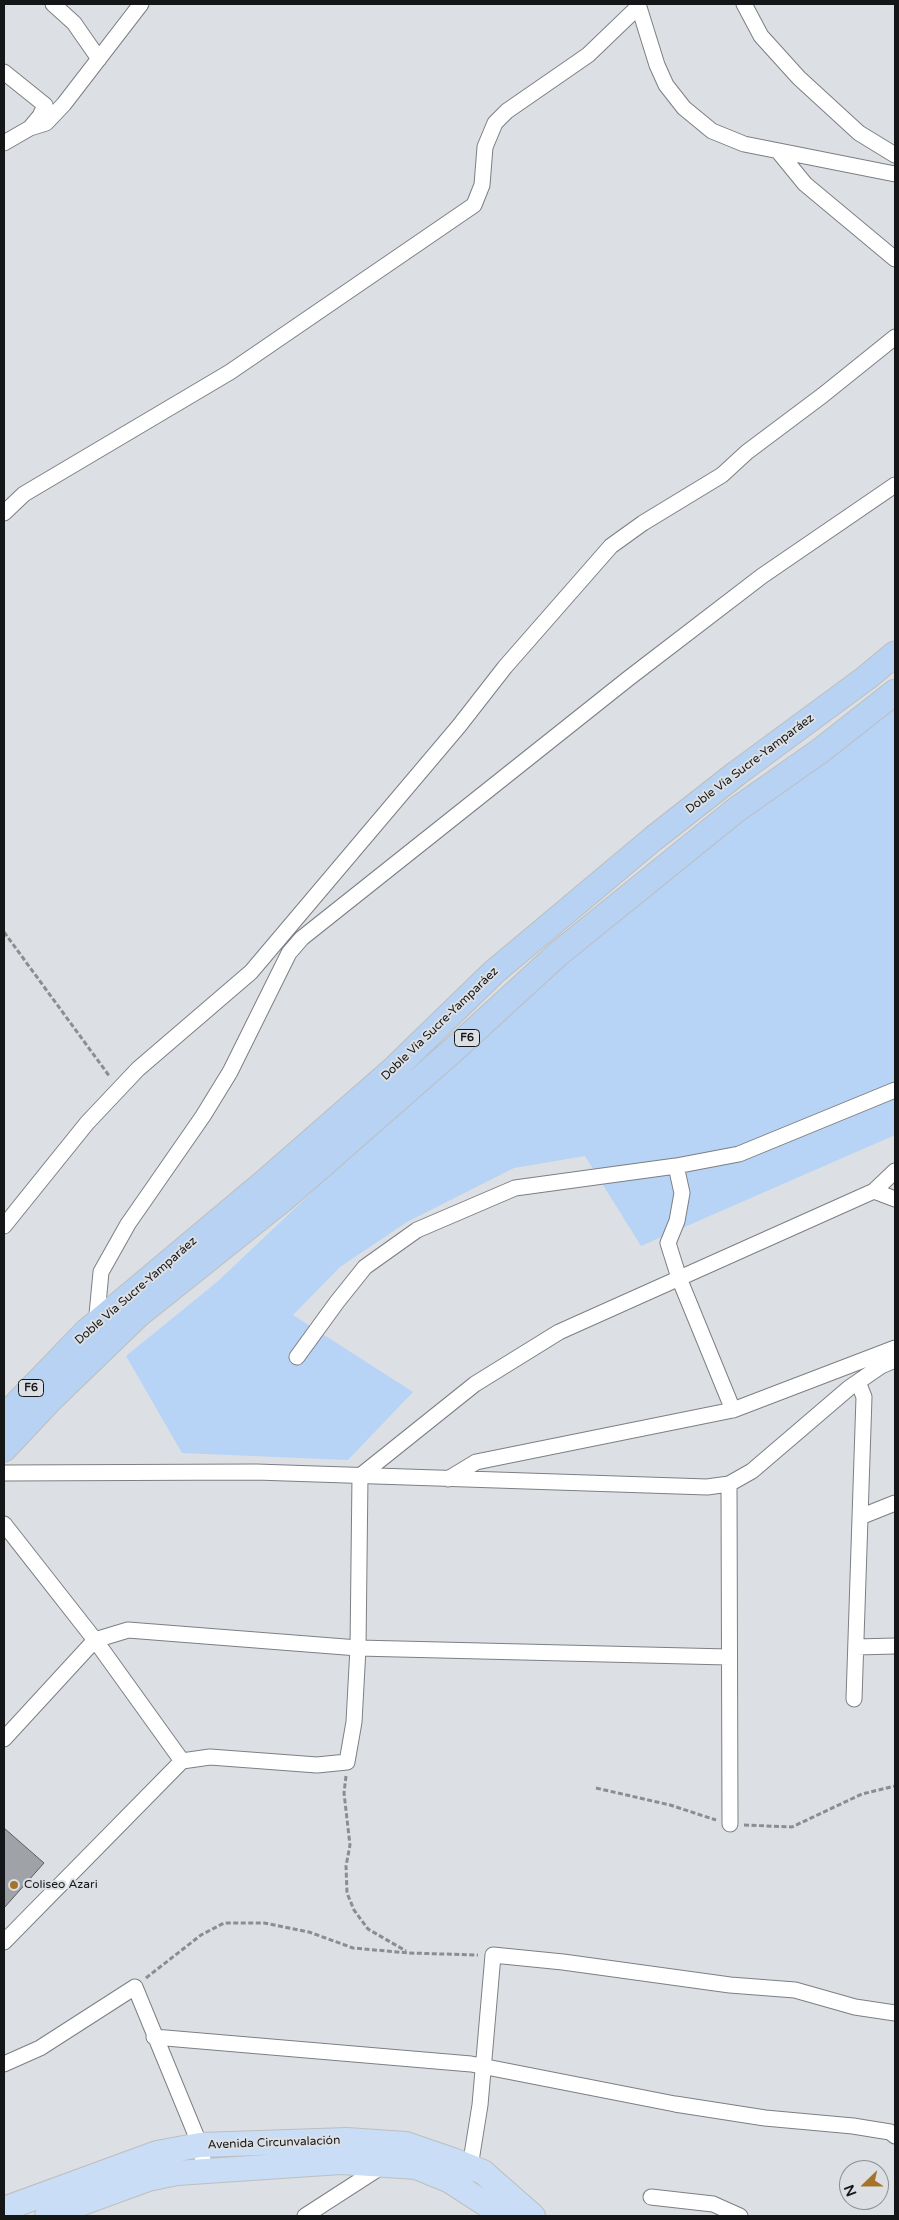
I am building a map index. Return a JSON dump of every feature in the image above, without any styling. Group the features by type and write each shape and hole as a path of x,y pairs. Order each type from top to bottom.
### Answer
{"highway":[{"name":"Doble Vía Sucre-Yamparáez","path":"4,1449 51,1399 100,1335 267,1180 386,1076 494,972 722,784 866,678 895,654"},
{"name":"Doble Vía Sucre-Yamparáez","path":"4,1417 58,1360 138,1315 296,1187 451,1052 558,954 736,810 820,750 895,692"}],"main road":[{"name":"Avenida Circunvalación","path":"4,2209 158,2154 200,2145 346,2140 386,2153 450,2181 504,2216"},
{"name":"Avenida Circunvalación","path":"48,2216 148,2179 177,2173 341,2162 386,2153 406,2144 483,2172 533,2216"}],"street":[{"path":"53,4 74,23 99,58"},
{"path":"4,143 30,128 46,123 64,104 141,4"},
{"path":"744,4 761,36 800,78 859,133 895,155"},
{"path":"4,513 24,494 230,372 474,204 482,185 485,147 494,123 507,111 588,55 638,5 657,65 666,85 684,108 712,131 744,144 895,174"},
{"path":"4,72 45,104 40,116 30,128"},
{"path":"778,151 805,184 895,259"},
{"path":"4,1226 87,1123 138,1069 251,972 459,726 505,667 611,546 643,523 722,475 747,452 823,395 895,336"},
{"path":"100,1335 101,1272 128,1224 203,1116 230,1072 289,953 302,938 629,678 762,576 895,485"},
{"path":"279,938 289,953"},
{"path":"296,1357 366,1267 417,1230 515,1188 676,1166 739,1154 895,1090"},
{"path":"676,1166 682,1193 677,1221 668,1243 679,1278 733,1410"},
{"path":"360,1476 474,1384 559,1332 874,1190 895,1171"},
{"path":"874,1190 895,1200"},
{"path":"448,1479 476,1462 733,1410 888,1349 895,1348"},
{"path":"4,1473 256,1472 707,1487 729,1484 752,1471 858,1382 881,1366 895,1360"},
{"path":"854,1699 864,1397 858,1382"},
{"path":"4,1942 182,1761 210,1757 317,1765 347,1762 354,1722 358,1648 360,1476"},
{"path":"729,1484 728,1657 730,1824"},
{"path":"860,1517 895,1503"},
{"path":"4,1524 95,1640 182,1761"},
{"path":"4,1739 95,1640 128,1630 358,1648 728,1657"},
{"path":"856,1647 895,1646"},
{"path":"470,2167 480,2105 482,2066 494,1955 563,1962 730,1985 795,1990 855,2007 895,2013"},
{"path":"4,2064 40,2048 135,1987 200,2145 205,2171"},
{"path":"154,2037 482,2066 675,2104 765,2118 853,2126 890,2132 895,2136"},
{"path":"305,2216 386,2153"},
{"path":"651,2197 714,2204 740,2216"}],"path":[{"path":"4,932 119,1089"},
{"path":"347,1762 344,1793 350,1845 346,1866 346,1894 354,1910 368,1928 409,1953"},
{"path":"135,1987 201,1935 224,1923 264,1923 309,1932 353,1948 409,1953 494,1955"}],"shaded area":[{"path":"895,687 895,1135 641,1246 585,1156 514,1168 407,1222 340,1267 293,1315 413,1392 348,1460 182,1453 126,1356 217,1282 310,1194 424,1077"}],"building":[{"name":"Coliseo Azari","path":"4,1828 44,1863 4,1908"}],"place":[{"name":"Coliseo Azari","path":"14,1885"}]}
